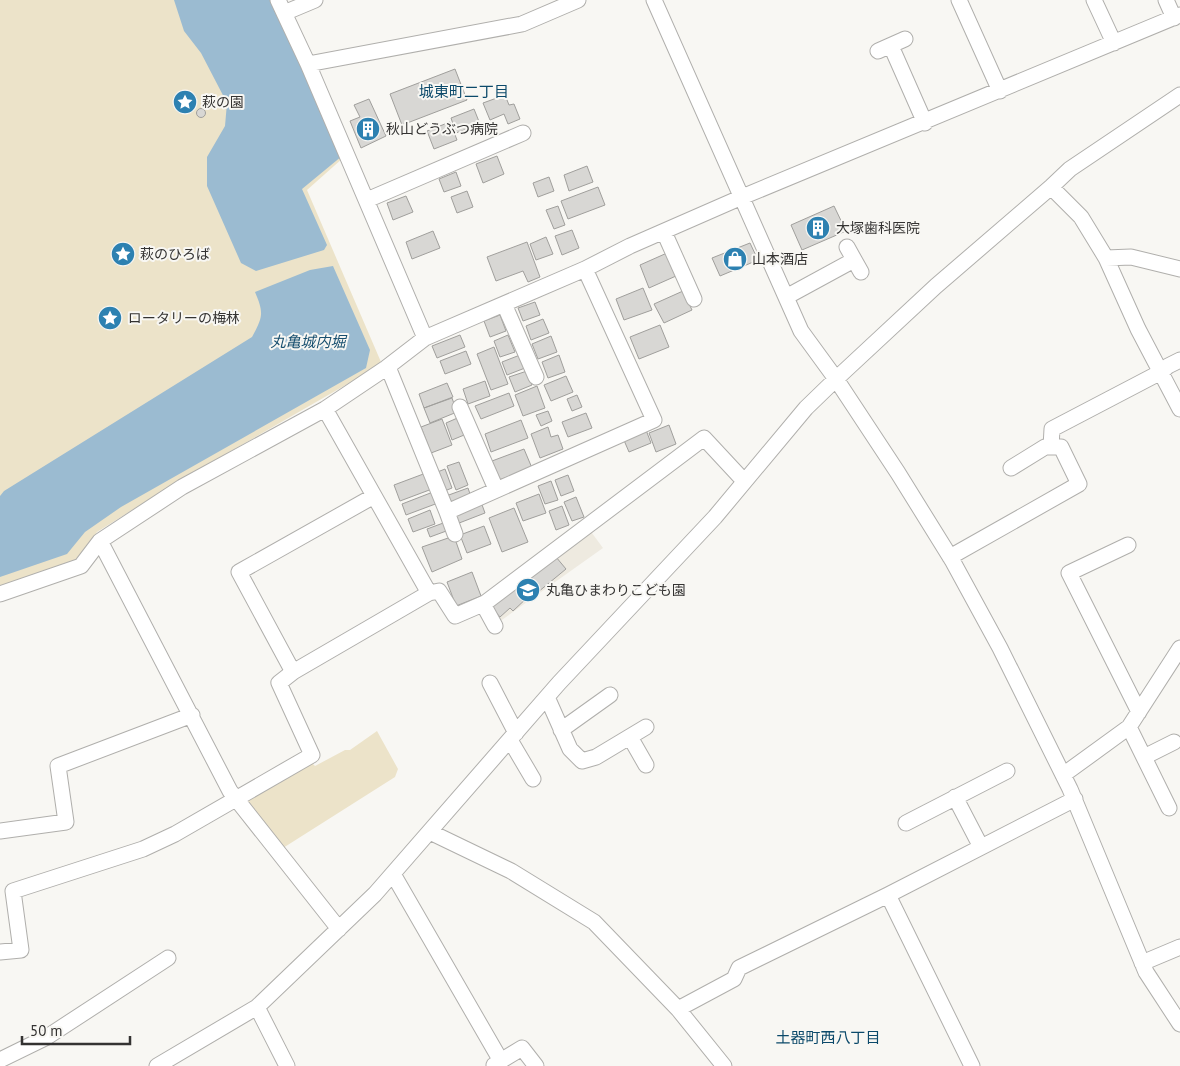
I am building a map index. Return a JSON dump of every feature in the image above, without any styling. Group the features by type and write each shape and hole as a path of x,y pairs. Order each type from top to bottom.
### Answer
{"street":[{"path":"314,0 281,7 308,64 426,338"},
{"path":"308,64 522,24 578,0"},
{"path":"654,0 801,331 836,379 950,557 1000,648 1075,799 1142,963 1180,1024"},
{"path":"959,0 1000,91"},
{"path":"1094,0 1114,43"},
{"path":"0,594 80,566 100,541 182,487 325,409 388,367 426,338 742,198 1177,17 1166,0"},
{"path":"891,46 925,123"},
{"path":"157,1066 257,1007 393,874 547,697 715,517 806,408 836,379 936,286 1070,169 1180,95"},
{"path":"366,200 523,133"},
{"path":"1051,187 1081,217 1106,258 1180,409"},
{"path":"664,232 694,299"},
{"path":"1106,258 1131,257 1180,268"},
{"path":"786,297 854,259"},
{"path":"446,512 654,420 585,269"},
{"path":"504,304 536,377"},
{"path":"1051,447 1052,429 1161,372 1180,360"},
{"path":"388,367 455,534"},
{"path":"460,407 496,489"},
{"path":"325,409 429,593"},
{"path":"0,952 21,950 13,891 144,849 176,834 312,755 279,682 293,672 429,593 439,591 454,616 483,604 704,438 744,481"},
{"path":"950,557 1079,484 1061,447 1045,447 1011,468"},
{"path":"293,672 239,572 374,496"},
{"path":"100,541 235,799 339,928"},
{"path":"1128,545 1069,573 1139,712"},
{"path":"483,604 495,626"},
{"path":"1064,775 1129,727 1148,694 1180,648"},
{"path":"490,682 533,779"},
{"path":"561,730 610,695"},
{"path":"547,697 570,749 582,761 596,757 646,727"},
{"path":"0,831 66,822 58,766 192,715"},
{"path":"1129,727 1169,808"},
{"path":"630,737 646,765"},
{"path":"1144,757 1174,742"},
{"path":"906,823 1007,771"},
{"path":"955,797 981,847"},
{"path":"678,1009 734,979 739,968 888,895 1075,799"},
{"path":"430,832 511,871 594,922 678,1009 724,1066"},
{"path":"393,874 439,939 452,990 497,1063 522,1048 536,1066"},
{"path":"888,895 972,1066"},
{"path":"1142,963 1180,947"},
{"path":"0,1060 47,1037 168,958"},
{"path":"257,1007 287,1066"}],"shaded area":[{"path":"0,0 274,0 343,158 307,190 381,362 370,371 172,485 97,532 79,558 67,565 0,588"},
{"name":"丸亀ひまわりこども園","path":"589,529 603,548 499,622 493,604"},
{"path":"377,731 398,769 395,777 283,848 248,802 252,796 311,762 315,766 345,750 350,750"}],"water":[{"path":"174,0 273,0 342,156 302,189 327,245 324,250 256,271 241,263 207,186 207,157 225,126 227,103 201,53 184,31"},
{"name":"丸亀城内堀","path":"333,266 370,350 366,368 121,507 85,532 67,554 0,577 0,496 4,491 252,337 261,315 260,305 255,292 310,270"}],"building":[{"path":"455,69 467,100 402,125 390,94"},
{"path":"505,95 509,105 514,104 520,119 508,124 504,114 490,120 483,103"},
{"name":"秋山どうぶつ病院","path":"369,99 386,136 361,148 350,121 360,117 354,105"},
{"path":"201,108 206,113 201,118 196,113"},
{"path":"474,109 480,124 456,133 451,118"},
{"path":"450,122 457,140 434,149 427,131"},
{"path":"497,156 504,174 483,183 476,164"},
{"path":"587,166 593,182 569,191 564,175"},
{"path":"456,172 461,186 444,192 439,179"},
{"path":"549,177 554,191 538,197 533,183"},
{"path":"598,187 605,205 568,219 561,201"},
{"path":"467,191 473,207 457,213 451,197"},
{"path":"406,196 413,212 393,220 387,203"},
{"path":"558,206 565,225 554,229 546,210"},
{"name":"大塚歯科医院","path":"834,206 846,231 802,250 791,225"},
{"path":"572,230 579,248 562,255 555,236"},
{"path":"433,231 440,248 412,259 406,242"},
{"path":"546,237 553,254 536,260 530,244"},
{"path":"527,242 540,277 528,282 523,271 496,281 487,257"},
{"name":"山本酒店","path":"750,243 758,260 720,276 712,258"},
{"path":"667,253 676,276 649,288 640,265"},
{"path":"643,288 652,310 624,320 616,299"},
{"path":"683,291 692,310 664,323 654,304"},
{"path":"535,302 540,315 523,321 518,308"},
{"path":"500,315 506,331 490,337 484,321"},
{"path":"543,319 549,333 531,340 526,326"},
{"path":"660,325 669,347 639,359 630,337"},
{"path":"460,335 465,347 437,358 432,346"},
{"path":"508,335 515,352 500,357 494,341"},
{"path":"551,336 557,352 538,359 532,344"},
{"path":"494,347 508,384 491,390 477,354"},
{"path":"466,351 471,364 445,374 440,361"},
{"path":"520,355 525,368 507,375 502,362"},
{"path":"559,355 565,372 548,378 542,362"},
{"path":"527,371 532,385 515,392 509,377"},
{"path":"566,376 573,392 551,401 544,385"},
{"path":"485,381 490,396 468,404 463,389"},
{"path":"447,383 453,397 424,408 419,394"},
{"path":"537,386 545,408 523,416 515,395"},
{"path":"509,393 514,406 481,419 475,406"},
{"path":"577,395 582,407 572,411 567,399"},
{"path":"452,398 457,412 430,423 424,408"},
{"path":"548,411 552,421 541,426 536,415"},
{"path":"586,413 592,428 568,437 562,422"},
{"path":"462,416 469,433 452,440 446,423"},
{"path":"442,419 452,445 431,453 421,427"},
{"path":"521,420 528,438 491,452 485,434"},
{"path":"669,425 676,444 656,452 649,433"},
{"path":"548,427 551,437 558,435 563,449 540,458 531,434"},
{"path":"646,430 651,443 629,452 623,438"},
{"path":"524,449 532,468 499,480 492,461"},
{"path":"459,462 468,485 456,490 447,466"},
{"path":"445,469 452,488 442,492 435,473"},
{"path":"426,473 432,489 400,501 394,485"},
{"path":"568,475 574,491 561,496 555,480"},
{"path":"551,481 558,500 545,504 538,486"},
{"path":"468,488 472,500 451,508 446,496"},
{"path":"433,492 438,503 406,515 402,504"},
{"path":"539,494 546,513 523,521 516,503"},
{"path":"576,497 584,517 572,521 564,502"},
{"path":"481,502 485,513 454,525 450,514"},
{"path":"562,506 569,525 556,530 549,511"},
{"path":"514,508 528,542 502,552 489,518"},
{"path":"430,510 435,524 413,532 408,519"},
{"path":"446,522 449,530 430,537 427,529"},
{"path":"484,526 491,544 467,553 460,535"},
{"path":"454,536 462,559 432,572 422,547"},
{"path":"556,557 566,569 532,597 530,595 513,611 510,608 500,617 492,608 493,604"},
{"path":"472,572 481,596 456,606 447,582"}],"place":[{"name":"萩の園","path":"185,102"},
{"name":"秋山どうぶつ病院","path":"368,129"},
{"name":"大塚歯科医院","path":"818,228"},
{"name":"萩のひろば","path":"123,254"},
{"name":"山本酒店","path":"735,259"},
{"name":"ロータリーの梅林","path":"110,318"},
{"name":"丸亀ひまわりこども園","path":"528,590"}],"district":[{"name":"城東町二丁目","path":"464,91"},
{"name":"土器町西八丁目","path":"828,1037"}]}
